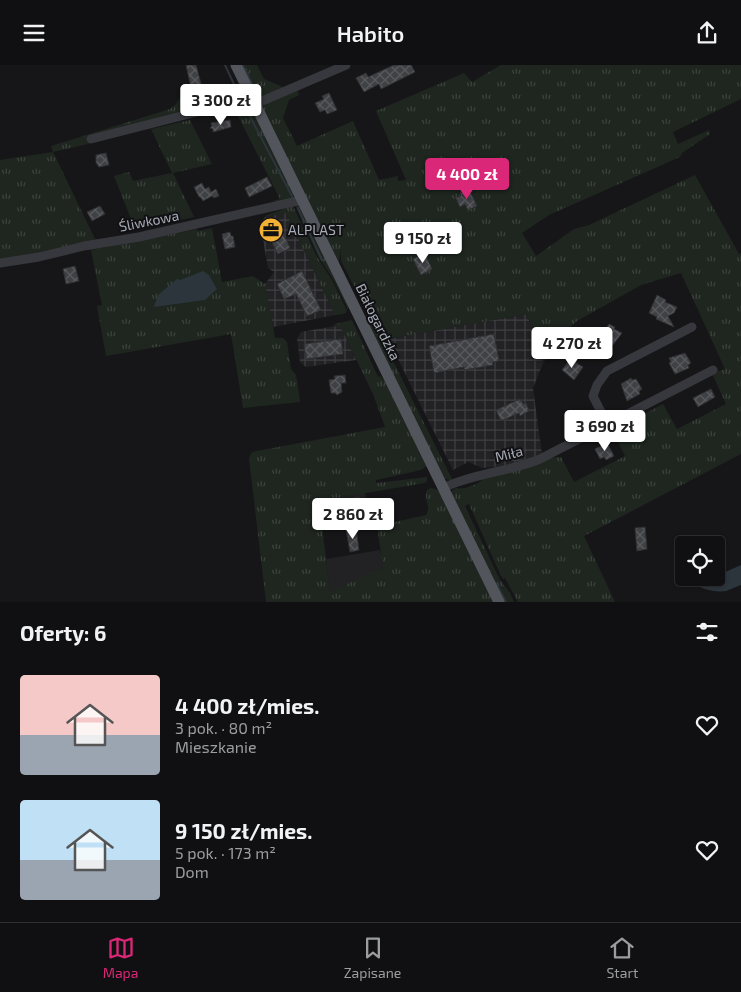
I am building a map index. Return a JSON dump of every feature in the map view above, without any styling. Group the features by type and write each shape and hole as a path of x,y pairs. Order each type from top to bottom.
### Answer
{"main road":[{"name":"Białogardzka","path":"236,65 499,602"}],"street":[{"path":"91,139 254,101 346,65"},
{"name":"Śliwkowa","path":"0,263 139,237 302,200"},
{"path":"607,424 593,396 604,374 692,327"},
{"name":"Miła","path":"443,488 469,478 529,464 713,370"}],"shaded area":[{"path":"286,213 335,315 273,327 265,284 274,272 268,268 260,223 265,217"},
{"path":"203,271 209,275 217,289 205,300 154,307 158,295 177,279 180,280"},
{"path":"527,314 543,363 533,388 542,454 505,466 482,468 468,462 453,470 388,339"},
{"path":"340,325 356,360 306,367 300,362 297,339 301,332"},
{"path":"365,493 370,522 322,530 319,501"},
{"path":"380,550 383,567 330,593 326,559"},
{"path":"741,565 741,585 726,591 716,591 698,586 725,586 725,572"}],"green space":[{"path":"239,65 257,65 264,79 283,87 264,96 256,95"},
{"path":"501,65 741,65 741,99 673,132 678,144 709,130 710,134 682,153 680,157 549,215 522,233 536,256 574,229 589,225 695,175 739,254 741,253 741,454 584,536 615,602 518,602 505,578 503,579 500,574 469,504 465,506 500,580 514,602 502,602 451,492 455,488 467,488 475,485 485,477 549,458 561,457 574,482 625,456 613,431 663,404 677,429 726,404 712,373 725,369 681,273 641,285 577,321 566,331 543,363 527,314 388,339 370,303 365,307 341,261 341,248 339,262 330,250 262,107 264,104 297,89 299,95 289,100 283,118 297,146 353,121 379,180 398,176 398,181 406,180 376,111 464,73 472,82"},
{"path":"181,96 188,114 101,141 53,152 51,146 170,109"},
{"path":"245,104 252,107 294,193 292,200 281,203 273,201 280,199 237,114 230,110 230,108"},
{"path":"190,120 212,164 173,173 194,217 135,229 114,176 129,172 133,181 172,173 151,129"},
{"path":"53,152 96,241 39,254 0,259 0,160"},
{"path":"295,205 299,206 349,304 348,309 333,279 318,256"},
{"path":"293,206 317,257 332,280 347,311 344,314 335,315 286,213 265,217"},
{"path":"212,228 222,282 253,276 265,284 275,338 283,338 287,342 291,369 297,376 295,378 297,379 300,402 243,408 231,334 106,356 97,306 102,305 91,250 197,229 198,231"},
{"path":"352,320 378,377 380,376 389,386 427,466 421,470 376,480 376,483 427,477 427,481 425,483 319,501 330,592 383,567 377,526 426,515 428,512 427,490 433,488 442,494 495,602 266,602 249,458 252,452 385,427 373,394 340,326 334,327 335,324"},
{"path":"374,323 453,481 443,478 367,327"}],"building":[{"path":"186,65 196,65 204,95 193,97"},
{"path":"394,65 411,65 415,72 381,89 379,84 364,92 356,78 366,73 368,77"},
{"path":"329,93 337,110 327,114 325,110 320,112 315,103 324,99 322,96"},
{"path":"230,120 231,127 213,132 213,129 210,128 212,126 211,123"},
{"path":"106,153 109,165 99,167 96,163 96,155"},
{"path":"267,177 272,186 249,197 245,188"},
{"path":"202,183 205,189 209,187 211,192 216,189 219,196 214,198 212,196 203,201 194,187"},
{"path":"469,189 477,206 468,210 465,204 460,207 456,198 461,196 460,193"},
{"path":"100,206 105,214 92,221 87,212"},
{"path":"278,223 290,248 278,254 265,229"},
{"path":"230,232 231,236 233,236 235,247 225,249 222,234"},
{"path":"425,253 432,269 421,275 413,259"},
{"path":"75,266 79,281 66,284 63,269"},
{"path":"302,271 321,310 307,316 296,294 284,299 277,284"},
{"path":"657,295 666,300 665,302 677,307 674,313 668,316 674,327 656,319 657,317 649,313"},
{"path":"609,324 622,333 613,345 600,337"},
{"path":"494,334 499,361 492,362 493,365 464,370 464,367 434,373 429,346"},
{"path":"341,339 343,354 306,359 304,344"},
{"path":"685,353 691,363 688,365 689,368 675,374 669,363 671,362 669,358"},
{"path":"571,358 583,367 574,380 562,370"},
{"path":"345,375 346,383 341,383 342,392 337,395 331,393 329,380 335,379 334,376"},
{"path":"631,378 632,380 636,379 642,389 639,391 640,394 627,401 621,384"},
{"path":"711,389 715,397 698,407 693,398"},
{"path":"520,399 523,404 526,403 529,411 520,416 519,413 501,421 496,410"},
{"path":"607,443 614,456 606,460 604,457 600,459 595,449"},
{"path":"359,497 361,507 324,513 322,504"},
{"path":"645,527 647,549 637,551 635,528"},
{"path":"356,528 359,550 350,552 346,530"}],"waterway":[{"path":"225,65 240,97"},
{"path":"243,65 256,92"},
{"path":"245,107 293,198"},
{"path":"298,208 322,260"},
{"path":"496,583 506,602"}],"place":[{"name":"ALPLAST","path":"271,230"}]}
